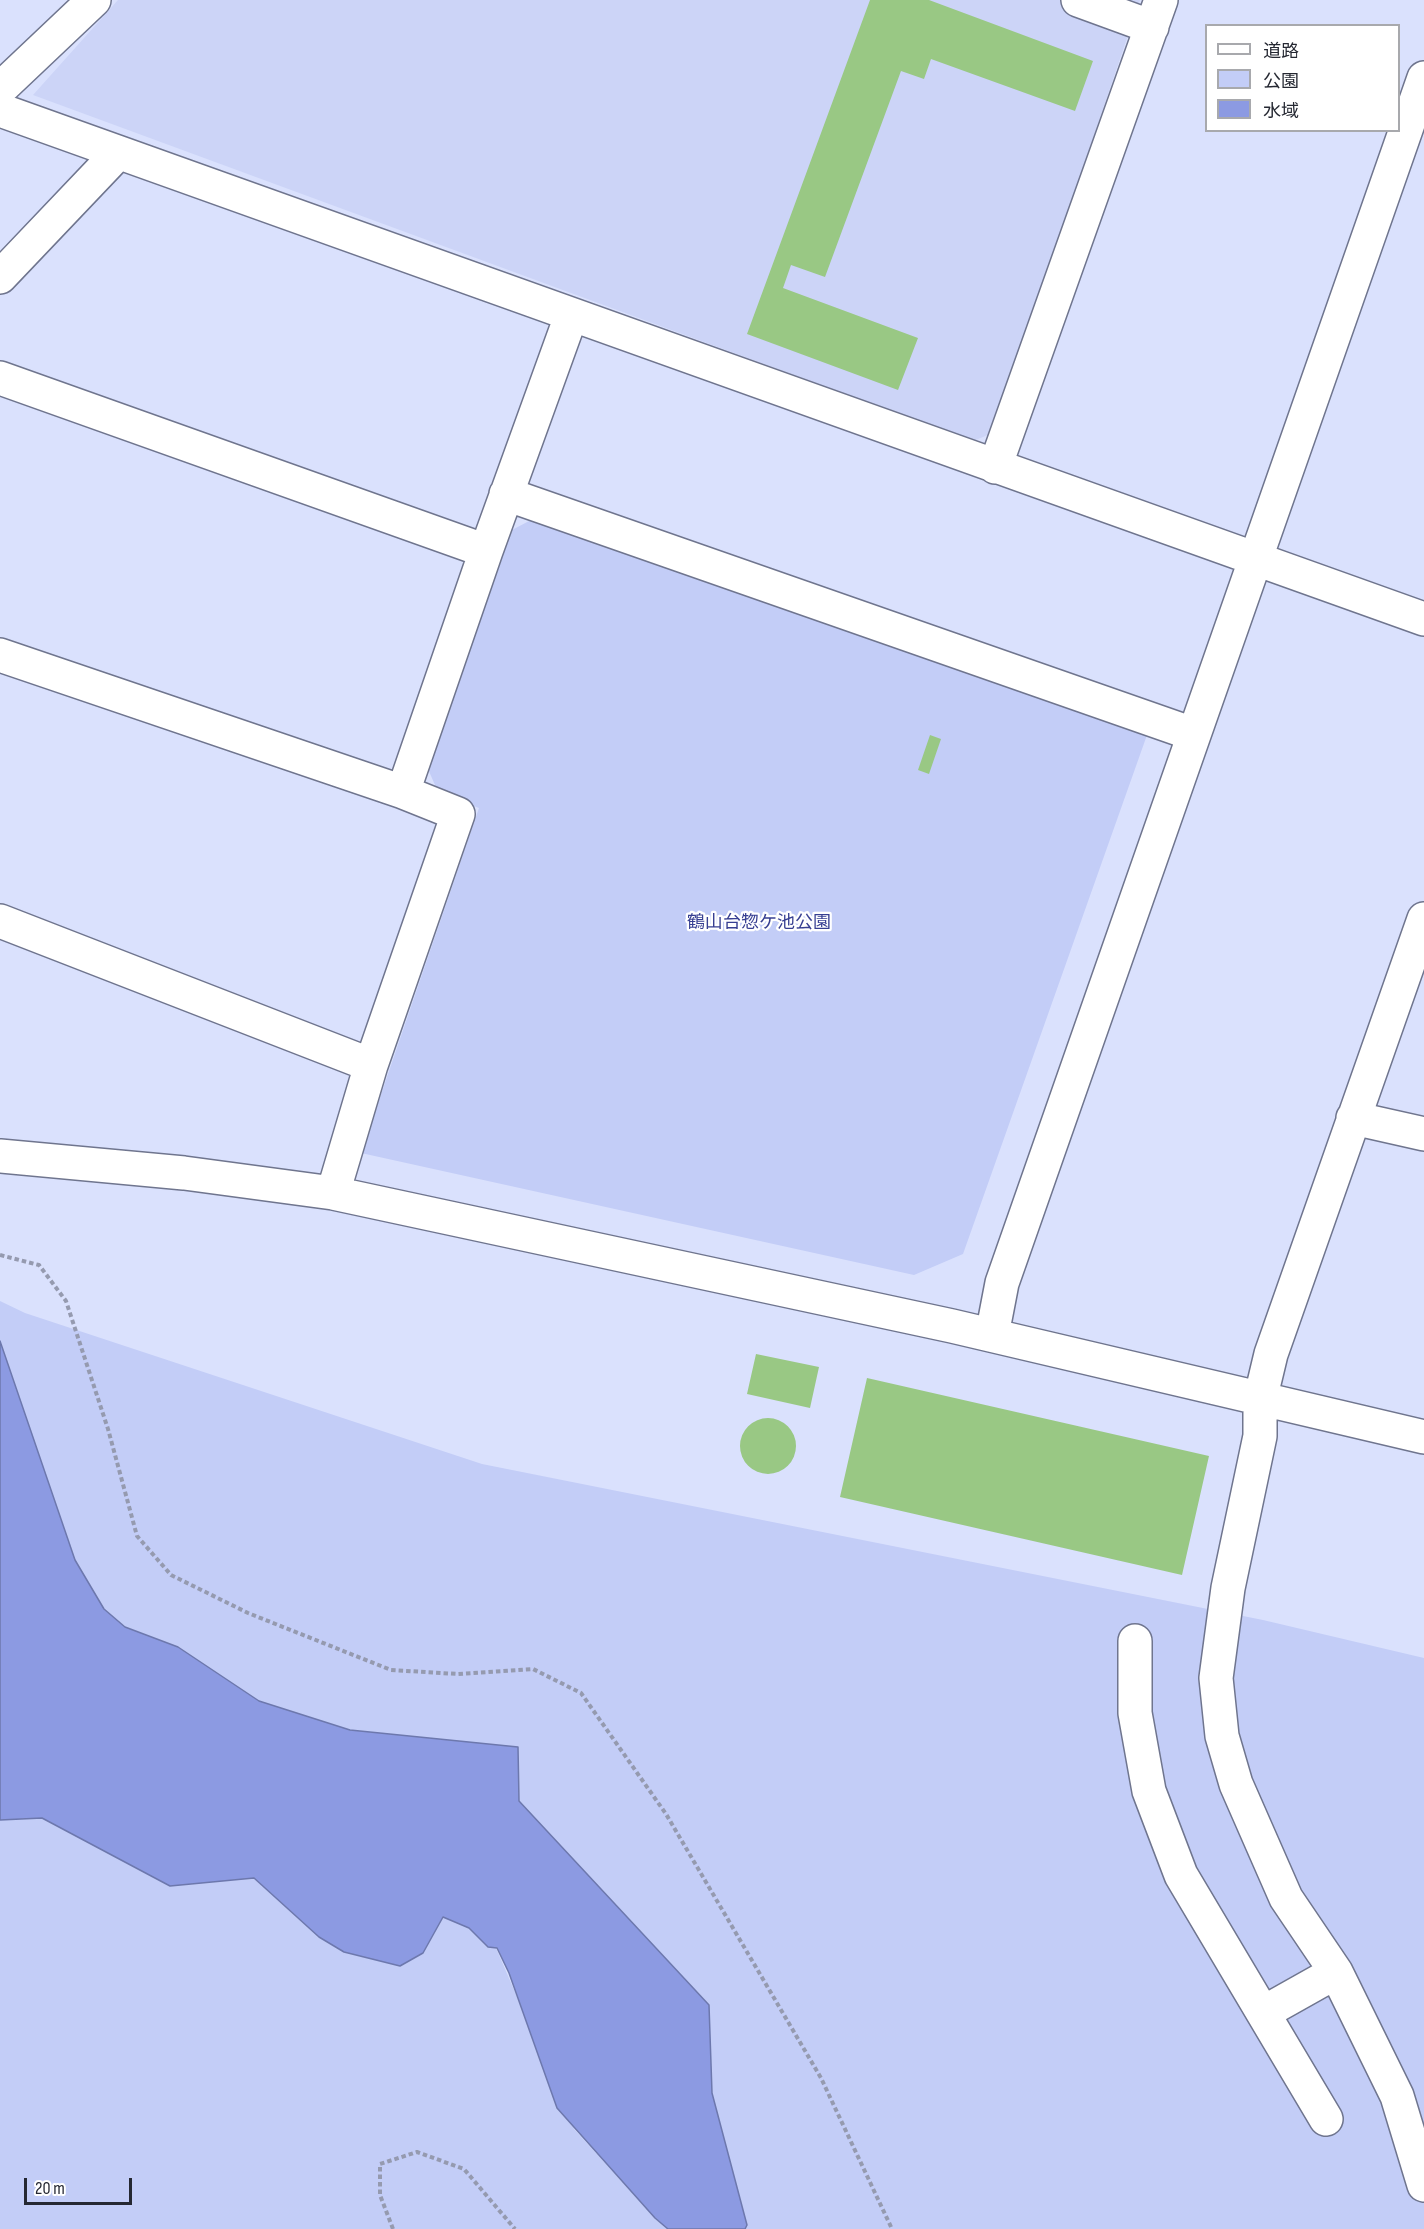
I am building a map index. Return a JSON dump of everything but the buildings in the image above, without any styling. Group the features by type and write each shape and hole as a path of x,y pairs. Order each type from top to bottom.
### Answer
{"street":[{"path":"0,89 94,0"},
{"path":"995,467 1156,13 1078,0"},
{"path":"992,1335 1006,1271 1424,78"},
{"path":"0,110 1424,619"},
{"path":"0,277 118,153"},
{"path":"403,792 506,494 572,316"},
{"path":"0,378 486,551"},
{"path":"506,494 1193,734"},
{"path":"0,655 403,792 458,813 371,1065 333,1193"},
{"path":"1424,919 1271,1353 1260,1400 1260,1436 1228,1588 1216,1678 1222,1736 1236,1784 1286,1898 1336,1972 1397,2096 1424,2185"},
{"path":"0,921 371,1065"},
{"path":"1353,1118 1424,1134"},
{"path":"3,1156 184,1173 333,1193 992,1335 1424,1437"},
{"path":"1135,1641 1135,1713 1149,1791 1181,1875 1326,2119"},
{"path":"1263,2013 1336,1972"}],"path":[{"path":"0,1255 39,1265 66,1301 108,1429 137,1536 171,1575 248,1613 391,1670 458,1674 533,1669 581,1693 666,1814 821,2078 892,2229"},
{"path":"393,2229 380,2195 380,2164 417,2152 464,2169 515,2229"}],"shaded area":[{"path":"118,0 1140,0 993,433 973,441 33,95"}],"green space":[{"name":"鶴山台惣ケ池公園","path":"531,520 1147,735 963,1254 914,1275 361,1153 479,808 438,792 428,769 512,530"},
{"path":"0,1301 25,1313 482,1464 1263,1620 1424,1658 1424,2229 745,2229 747,2225 712,2093 709,2005 519,1801 518,1747 350,1730 259,1701 178,1647 126,1627 104,1609 75,1560 0,1341"},
{"path":"42,1818 170,1886 254,1878 319,1937 344,1952 400,1966 423,1953 443,1917 469,1928 488,1947 496,1948 574,2129 655,2218 668,2229 0,2229 0,1820"}],"water":[{"path":"0,1341 75,1560 104,1609 125,1627 178,1647 259,1701 350,1730 518,1747 519,1801 709,2005 712,2093 747,2225 745,2229 668,2229 655,2218 557,2108 509,1973 497,1948 488,1947 469,1928 443,1917 423,1953 400,1966 344,1952 319,1937 254,1878 170,1886 42,1818 0,1820"}]}
